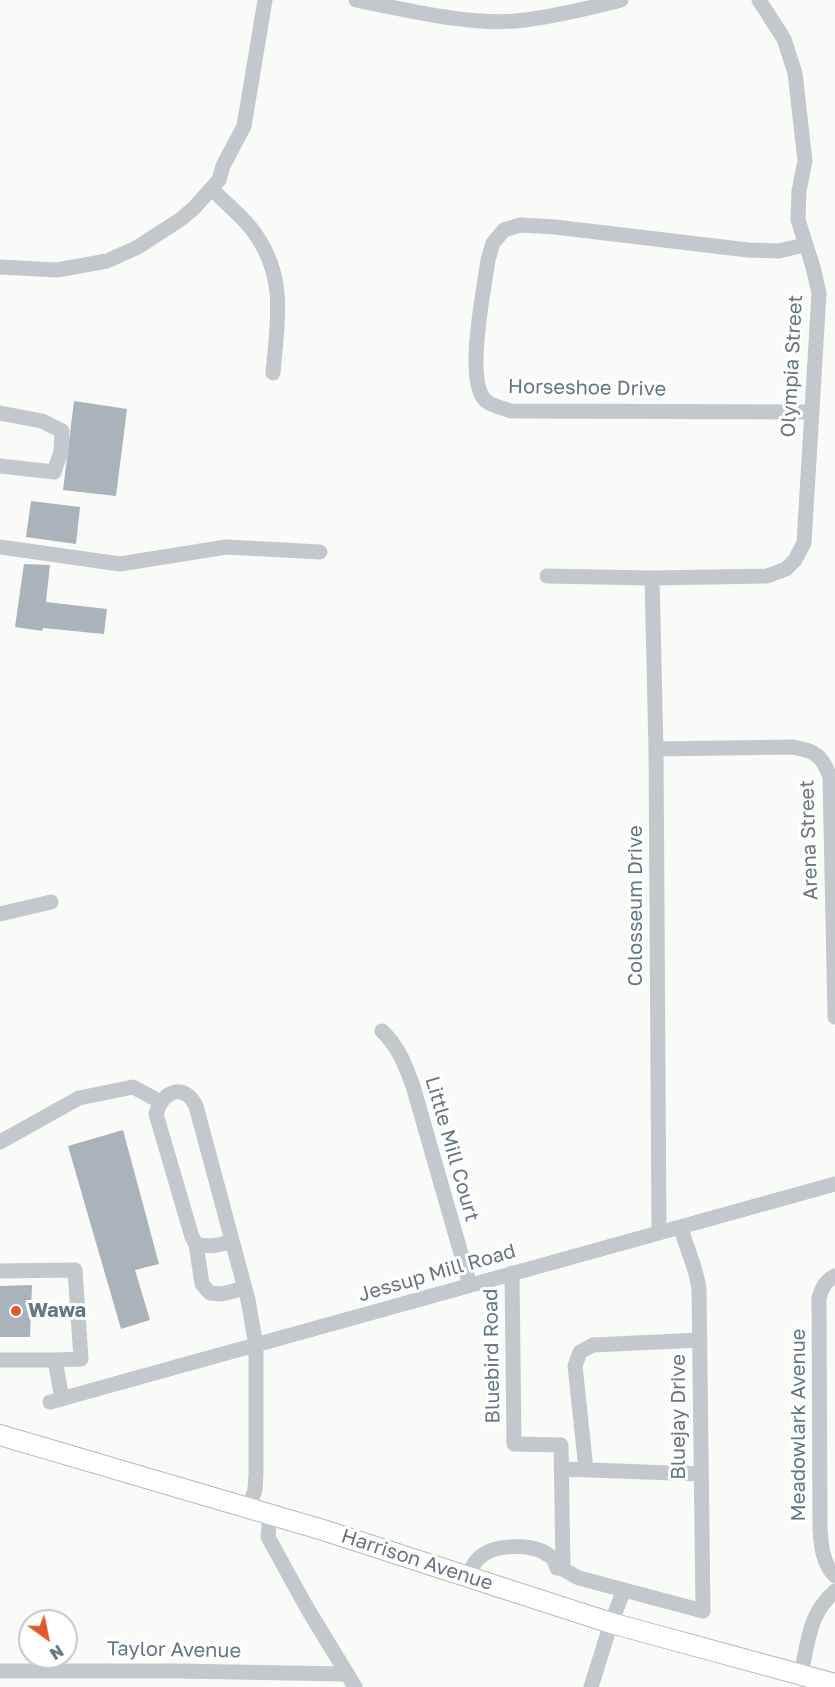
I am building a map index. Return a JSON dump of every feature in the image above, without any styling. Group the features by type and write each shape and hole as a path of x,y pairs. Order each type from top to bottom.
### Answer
{"main road":[{"name":"Harrison Avenue","path":"0,1435 323,1530 611,1623 835,1684"}],"street":[{"path":"0,267 57,270 107,261 138,247 181,219 212,189 219,180 223,166 244,126 265,0"},
{"path":"356,0 452,17 492,21 525,20 621,0"},
{"name":"Olympia Street","path":"547,576 753,578 786,569 795,560 804,543 819,293 798,220 799,191 805,161 795,73 784,39 759,0"},
{"path":"212,189 256,235 277,280 279,300 273,373"},
{"name":"Horseshoe Drive","path":"804,245 779,251 748,250 555,227 520,225 504,230 494,243 488,260 475,366 477,386 486,401 511,411 812,412"},
{"path":"0,413 42,422 62,431 61,452 54,472 0,466"},
{"path":"0,547 120,564 226,547 320,552"},
{"name":"Colosseum Drive","path":"652,578 656,749 659,1233"},
{"name":"Arena Street","path":"656,749 793,747 809,750 824,762 830,777 835,1017"},
{"path":"0,914 51,902"},
{"name":"Little Mill Court","path":"382,1031 402,1055 413,1086 470,1285"},
{"path":"0,1142 79,1098 132,1087 159,1101"},
{"path":"245,1288 222,1294 210,1293 202,1284 196,1244 156,1114 159,1101 168,1095 179,1092 187,1094 193,1100 245,1288 256,1345 256,1474 255,1490 248,1509"},
{"name":"Jessup Mill Road","path":"55,1360 56,1400 835,1184"},
{"name":"Bluejay Drive","path":"624,1590 703,1611 700,1340 697,1274 681,1227"},
{"path":"196,1244 213,1247 232,1241"},
{"path":"0,1271 75,1270 81,1359 0,1360"},
{"name":"Bluebird Road","path":"512,1273 514,1444 561,1445"},
{"name":"Meadowlark Avenue","path":"835,1276 829,1279 819,1298 820,1529 824,1555 835,1576"},
{"path":"586,1469 575,1366 580,1352 585,1347 593,1345 700,1340"},
{"path":"584,1443 561,1445 563,1568 569,1574 579,1578 624,1590 591,1687"},
{"path":"562,1469 700,1474"},
{"path":"270,1515 268,1537 306,1608 351,1681"},
{"path":"467,1575 478,1559 488,1552 501,1548 536,1549 552,1556 557,1568 563,1568"},
{"path":"801,1673 812,1621 835,1591"},
{"name":"Taylor Avenue","path":"0,1671 166,1671 351,1681"}],"building":[{"path":"74,401 127,409 116,496 63,490"},
{"path":"31,501 80,507 76,544 26,537"},
{"path":"24,564 50,565 46,602 107,609 104,634 43,628 42,631 15,627"},
{"path":"123,1130 159,1264 135,1270 150,1320 121,1329 68,1146"},
{"name":"Wawa","path":"32,1285 30,1337 0,1337 0,1286"}],"place":[{"name":"Wawa","path":"16,1311"}]}
